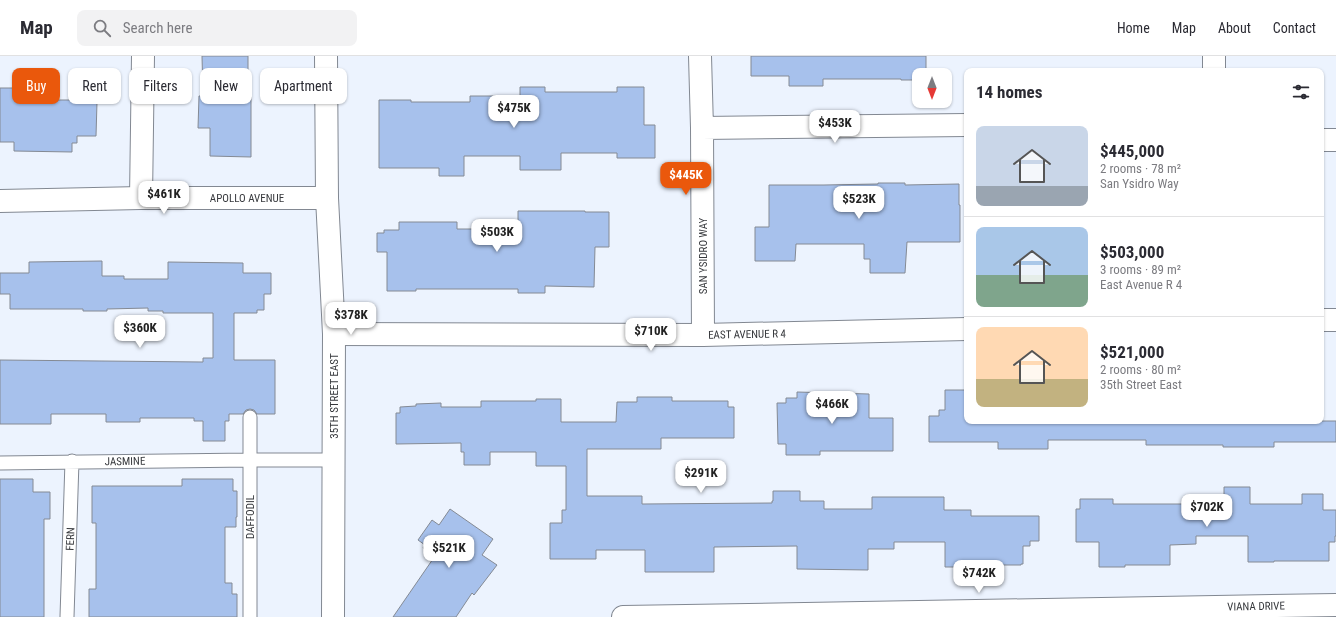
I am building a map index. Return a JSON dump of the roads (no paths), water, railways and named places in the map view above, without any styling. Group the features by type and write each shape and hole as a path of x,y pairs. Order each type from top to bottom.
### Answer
{"street":[{"path":"141,198 144,56"},
{"name":"35TH STREET EAST","path":"326,56 327,198 334,334 333,617"},
{"name":"SAN YSIDRO WAY","path":"700,56 702,128 703,335"},
{"path":"1214,56 1214,68"},
{"path":"702,128 964,125"},
{"path":"1324,140 1336,140"},
{"name":"APOLLO AVENUE","path":"0,201 141,198 327,198"},
{"path":"1324,320 1336,320"},
{"name":"EAST AVENUE R 4","path":"334,334 703,335 964,329"},
{"name":"VIANA DRIVE","path":"623,617 1336,605"}],"lane":[{"name":"DAFFODIL","path":"250,417 250,617"},
{"name":"JASMINE","path":"0,463 72,461 334,460"},
{"name":"FERN","path":"67,617 72,461"}]}
